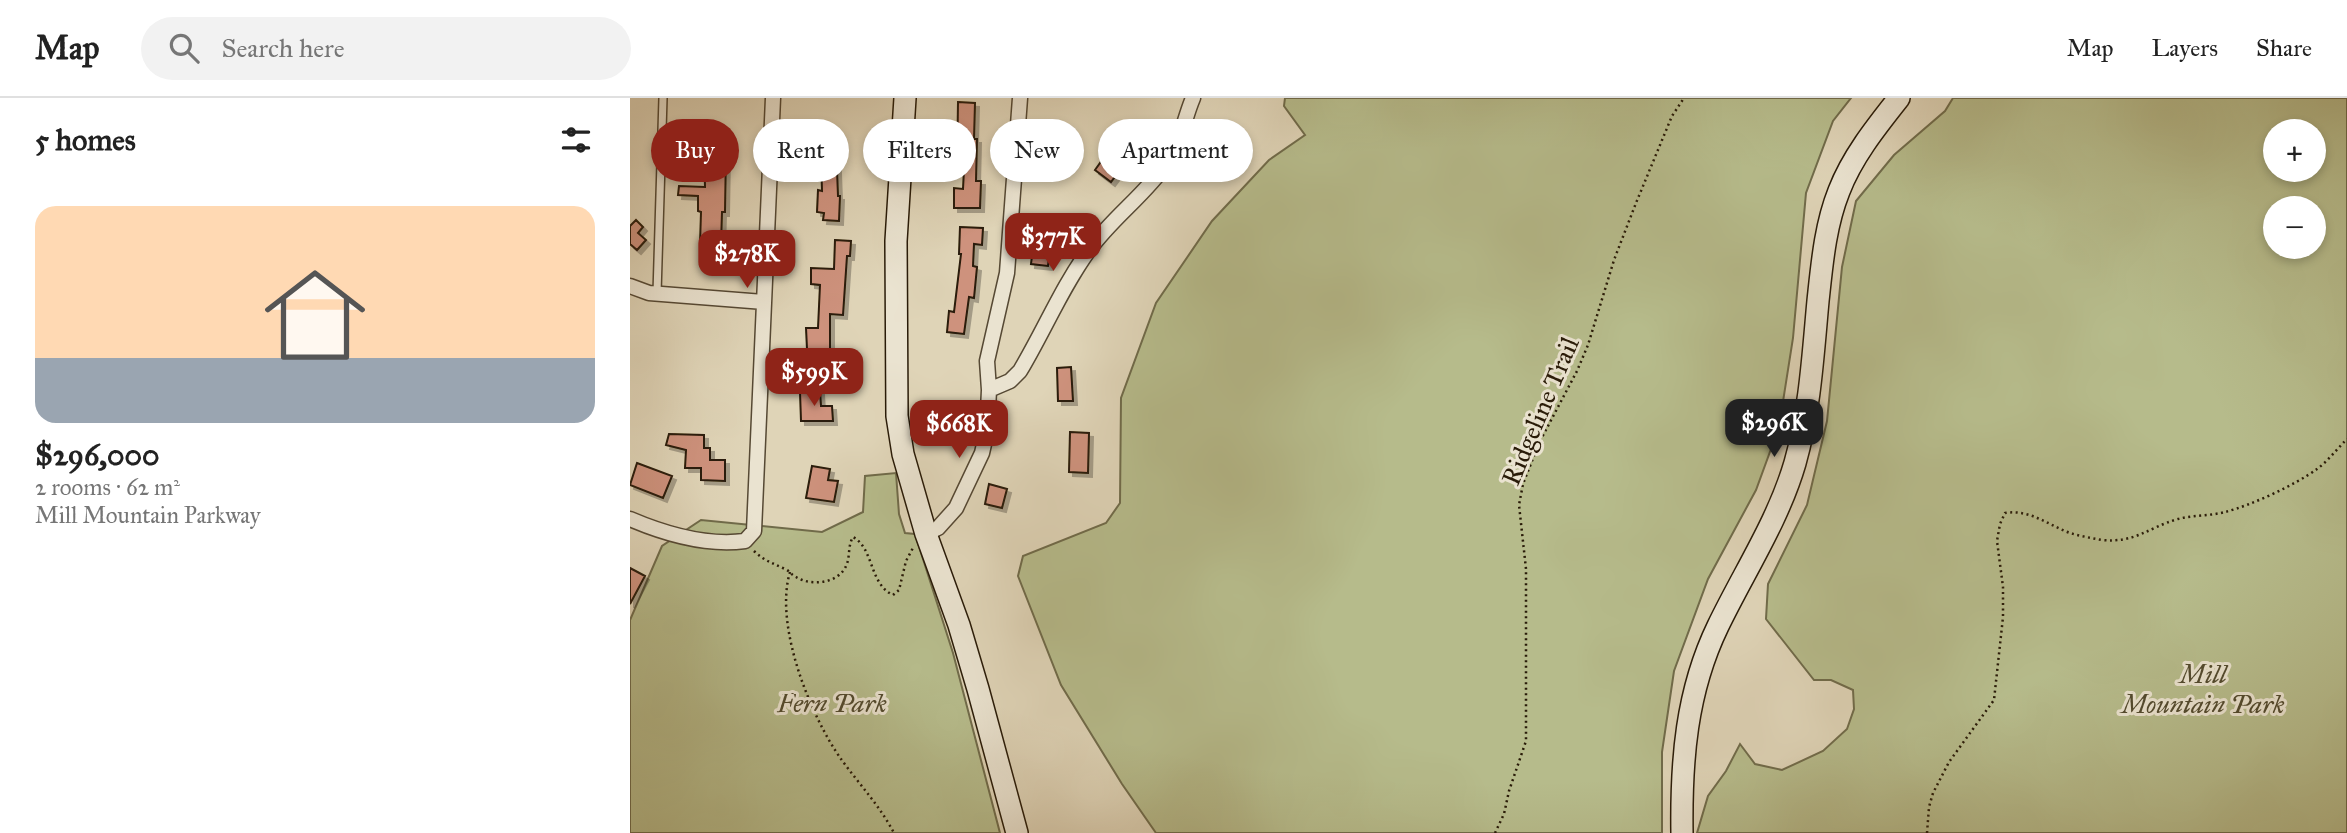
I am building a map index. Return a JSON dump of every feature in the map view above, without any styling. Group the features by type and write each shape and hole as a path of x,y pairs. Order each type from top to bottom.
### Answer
{"street":[{"path":"630,519 647,527 690,538 745,541 754,531 773,98"},
{"path":"905,98 896,241 897,416 902,454 966,651 1017,833"},
{"path":"926,534 938,528 956,508 982,453 987,430 987,361 1007,273 1020,98"},
{"path":"989,390 1010,381 1020,371 1088,250 1108,225 1158,176 1176,147 1193,98"},
{"path":"1682,833 1685,732 1699,674 1717,628 1782,499 1802,434 1810,393 1820,282 1830,216 1851,166 1868,138 1899,98"},
{"path":"630,286 657,294 764,302"}],"lane":[{"path":"657,294 663,98"}],"path":[{"name":"Ridgeline Trail","path":"1495,833 1504,814 1526,741 1526,569 1519,513 1523,484 1539,443 1588,345 1614,261 1636,203 1672,116 1684,98"},
{"path":"1927,833 1929,807 1938,782 1960,745 1994,700 2001,650 2003,607 1997,541 2000,524 2006,513 2017,511 2031,514 2069,533 2085,537 2118,541 2133,538 2180,519 2210,516 2234,509 2278,490 2320,467 2347,439"},
{"path":"745,541 761,558 790,572 796,578 815,582 832,580 845,569 849,543 853,537 861,541 877,579 892,595 899,590 906,561 916,542 926,534"},
{"path":"790,572 785,589 789,628 801,679 821,727 894,833"}],"green space":[{"path":"1285,98 1851,98 1833,121 1806,193 1793,338 1779,427 1756,490 1708,579 1674,671 1662,752 1662,833 1156,833 1122,784 1061,685 1018,576 1023,556 1106,523 1120,503 1121,398 1156,303 1212,221 1248,182 1253,182 1253,177 1269,160 1305,135 1284,106"},
{"name":"Mill Mountain Park","path":"1953,98 2347,98 2347,833 1697,833 1708,796 1726,771 1740,744 1755,764 1782,770 1823,751 1847,729 1854,709 1853,690 1831,680 1814,680 1766,619 1768,584 1807,505 1827,421 1842,267 1856,201 1894,155 1945,111"},
{"name":"Fern Park","path":"896,473 899,514 905,533 915,534 953,653 1000,833 630,833 630,620 662,546 701,520 822,532 863,512 865,476"}],"building":[{"path":"958,102 975,103 975,119 958,119"},
{"path":"981,181 980,208 954,208 954,188 963,189 963,182"},
{"path":"705,182 725,182 721,245 700,244 701,212 698,211 698,196 678,195 679,186 705,187"},
{"path":"822,182 837,182 839,221 823,220 824,213 817,212 818,190 822,191"},
{"path":"636,220 643,227 638,233 646,240 637,250 630,244 630,226"},
{"path":"960,227 983,228 982,245 974,244 973,266 977,267 974,298 969,297 964,334 947,332 949,311 954,312 961,254"},
{"path":"1035,232 1052,234 1048,266 1031,264"},
{"path":"835,240 851,241 850,256 847,256 843,315 830,314 830,363 821,363 821,370 808,370 806,328 818,328 820,285 811,284 811,268 834,269"},
{"path":"1071,367 1073,401 1058,401 1057,368"},
{"path":"820,391 821,406 832,406 833,421 801,421 800,392"},
{"path":"1070,432 1089,433 1088,473 1069,472"},
{"path":"669,434 704,435 704,448 710,448 710,460 725,460 725,481 701,480 701,468 685,468 686,450 666,445"},
{"path":"637,463 672,476 663,498 630,485"},
{"path":"812,466 830,469 828,480 838,481 834,502 806,498"},
{"path":"989,484 1007,489 1002,508 985,504"},
{"path":"630,568 645,576 630,604"}]}
